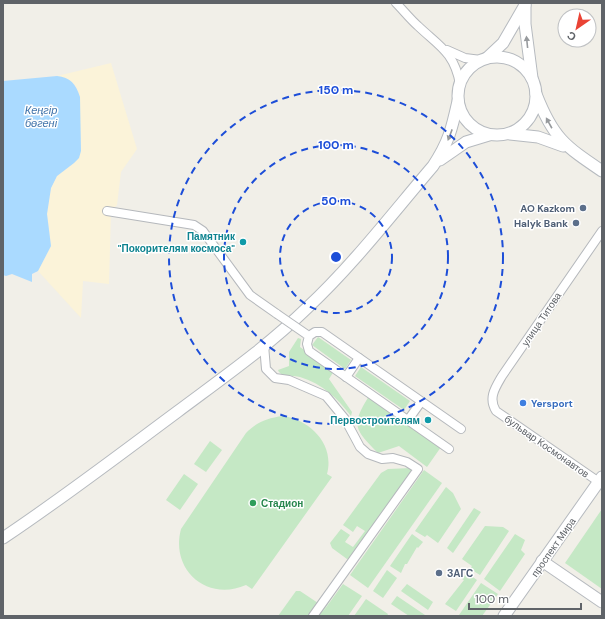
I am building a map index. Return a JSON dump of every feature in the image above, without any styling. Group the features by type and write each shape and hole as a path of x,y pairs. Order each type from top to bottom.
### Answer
{"street":[{"path":"3,538 78,486 287,326 328,288 433,166 442,152 452,130 460,84 455,64 446,50 417,25 396,3"},
{"path":"460,84 469,68 484,59 503,42 525,4"},
{"path":"525,4 526,37 532,80 542,110 556,135 570,149 602,172"},
{"path":"446,50 465,58 484,59 499,57 512,60 524,68 532,80"},
{"path":"505,134 519,128 531,116 536,100 536,92"},
{"path":"458,101 462,113 469,123 475,129 491,135"},
{"path":"433,166 466,142 491,135 505,134 538,137 570,149"},
{"path":"107,211 194,225 203,231 250,295 307,335"},
{"name":"улица Титова","path":"496,411 492,400 498,383 602,232"},
{"path":"307,335 315,332 322,332 461,429"},
{"path":"307,335 309,351 449,449"},
{"path":"264,345 266,369 275,378 289,380 326,396 345,418 360,447 368,454 382,459 393,458 407,462 418,469 313,616"},
{"path":"346,377 359,358"},
{"path":"408,420 421,402"},
{"name":"бульвар Космонавтов","path":"496,411 601,481"},
{"name":"проспект Мира","path":"504,616 542,561 601,481"},
{"path":"542,561 602,602"}],"green space":[{"path":"318,337 351,360 345,369 312,345"},
{"path":"298,338 301,339 300,347 334,371 329,379 352,412 351,416 329,392 323,388 300,377 280,373 278,370 289,366 289,352"},
{"path":"361,367 410,401 404,410 355,376"},
{"path":"369,396 441,447 427,467 399,446 378,453 364,438 358,426 358,420 359,414"},
{"path":"283,416 293,418 311,428 318,435 324,444 327,453 329,463 327,474 332,477 252,589 246,585 232,589 218,589 205,586 195,579 186,569 181,557 179,544 181,529 246,433 263,421"},
{"path":"210,441 222,450 206,472 194,464"},
{"path":"411,468 413,470 350,558 347,559 332,548 330,543 341,529 350,535 345,542 353,547 365,531 357,526 353,532 343,525 381,473 388,469"},
{"path":"424,470 442,483 368,588 350,575"},
{"path":"184,474 198,484 180,510 166,500"},
{"path":"446,487 453,493 461,509 438,543 427,535 425,537 415,531"},
{"path":"474,508 481,512 453,553 447,548"},
{"path":"602,509 602,589 565,563"},
{"path":"485,526 503,527 509,531 480,575 470,569 472,566 462,559"},
{"path":"412,534 423,542 418,548 417,547 407,564 405,564 401,573 390,566"},
{"path":"515,534 525,540 521,550 525,554 500,591 484,579"},
{"path":"387,570 397,578 383,598 373,591"},
{"path":"467,573 477,580 456,611 445,604 464,580 462,579"},
{"path":"481,583 498,594 482,616 459,615"},
{"path":"341,584 322,613 343,584 362,596 348,616 317,616"},
{"path":"407,584 433,602 428,610 401,591"},
{"path":"296,591 300,591 318,603 310,616 278,616"},
{"path":"397,596 425,615 409,616 391,604"},
{"path":"366,599 388,614 387,616 354,616"}],"sand":[{"path":"111,63 137,149 121,172 117,205 111,211 109,284 83,281 81,318 38,271 51,246 47,214 51,188 57,176 74,163 80,106 78,91 75,85 70,80 57,76"}],"water":[{"name":"Кеңгір бөгені","path":"57,76 66,78 72,82 77,88 80,97 81,151 79,158 57,176 51,188 47,214 51,246 38,271 32,274 32,282 12,274 6,276 3,275 3,81"}],"place":[{"name":"AO Kazkom","path":"583,208"},
{"name":"Halyk Bank","path":"576,223"},
{"name":"Памятник \"Покорителям космоса\"","path":"243,242"},
{"name":"Yersport","path":"523,403"},
{"name":"Первостроителям","path":"428,420"},
{"name":"Стадион","path":"253,503"},
{"name":"ЗАГС","path":"439,573"}]}
